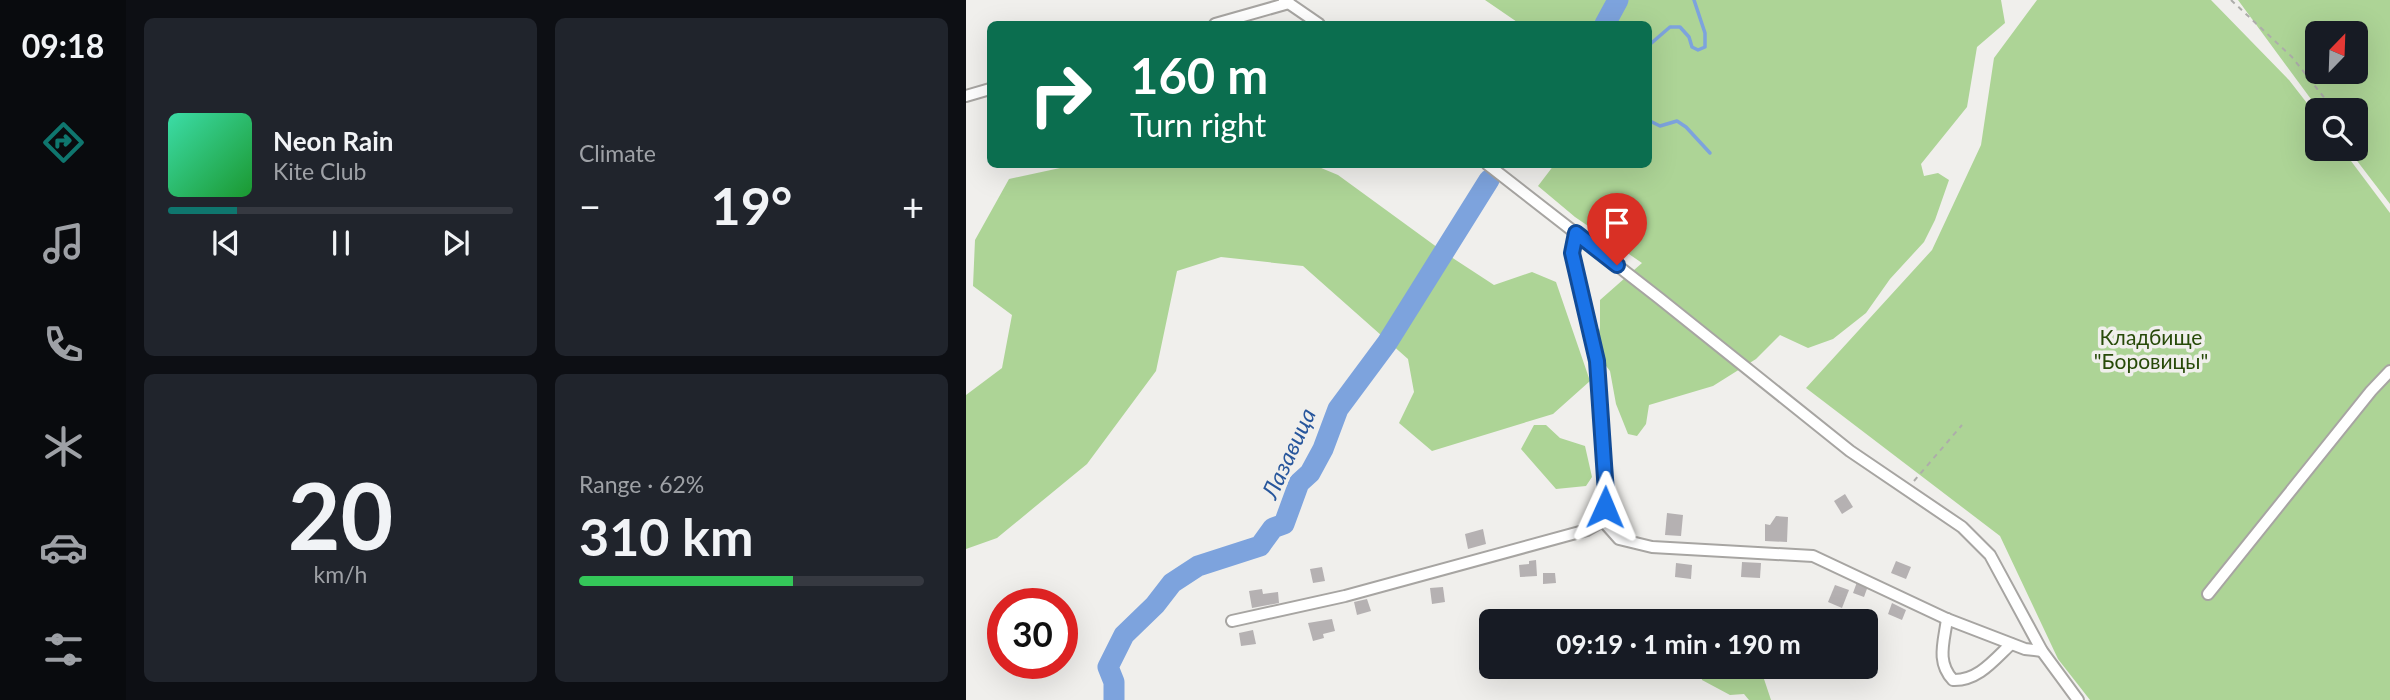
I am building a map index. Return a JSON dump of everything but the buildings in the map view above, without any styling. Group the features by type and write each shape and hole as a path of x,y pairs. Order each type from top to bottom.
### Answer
{"street":[{"path":"1225,21 1287,2 1316,21"},
{"path":"966,96 987,90"},
{"path":"1491,168 1850,451 1962,527 1990,555 2042,651 2078,700"},
{"path":"1576,233 1572,253 1597,361 1606,493 1603,521 1619,539 1652,547 1813,556 1947,619 2025,649 2042,651"},
{"path":"2208,594 2390,371"},
{"path":"1233,621 1358,592 1587,530 1603,521"},
{"path":"1947,619 1942,657 1944,671 1953,680 1965,681 1981,672 2011,644"}],"path":[{"path":"2231,0 2292,57 2324,98"},
{"path":"1907,489 1962,425"}],"green space":[{"path":"1485,0 2001,0 2005,23 1977,47 1967,107 1921,164 1924,176 1938,173 1949,180 1935,220 1924,242 1890,279 1866,313 1833,339 1808,348 1780,335 1756,359 1713,386 1649,405 1646,424 1637,436 1628,434 1616,404 1610,371 1603,362 1597,337 1600,328 1600,300 1642,263 1575,217 1538,186 1552,168 1652,168 1652,21 1516,21"},
{"name":"Кладбище \"Боровицы\"","path":"2037,0 2211,0 2289,80 2305,101 2305,161 2351,161 2390,213 2390,700 2090,700 2058,659 2000,536 1806,388 1932,250 1981,145 1994,58"},
{"path":"2238,0 2390,0 2390,204 2357,161 2368,161 2368,98 2310,98"},
{"path":"1060,168 1321,168 1338,175 1494,285 1532,272 1556,282 1590,381 1553,414 1432,451 1399,423 1414,392 1408,359 1303,266 1221,257 1177,271 1156,371 1087,464 997,538 966,549 966,395 1002,368 1012,315 973,286 975,240 1009,179"},
{"path":"1534,425 1546,425 1560,438 1585,446 1592,477 1586,486 1556,489 1521,449"},
{"path":"1764,679 1771,700 1749,700 1744,694 1730,695 1702,680"}],"waterway":[{"name":"Лазавица","path":"1607,21 1618,0"},
{"path":"1652,43 1670,27 1680,27 1689,37 1692,47 1698,50 1705,47 1705,33 1694,0"},
{"path":"1652,122 1660,126 1677,121 1710,153"},
{"name":"Лазавица","path":"1114,700 1114,682 1108,667 1124,635 1155,605 1172,583 1198,566 1260,546 1273,528 1284,524 1299,483 1310,473 1323,449 1338,409 1387,343 1489,180"}],"route":[{"path":"1605,507 1597,361 1572,253 1576,233 1617,265"}]}
